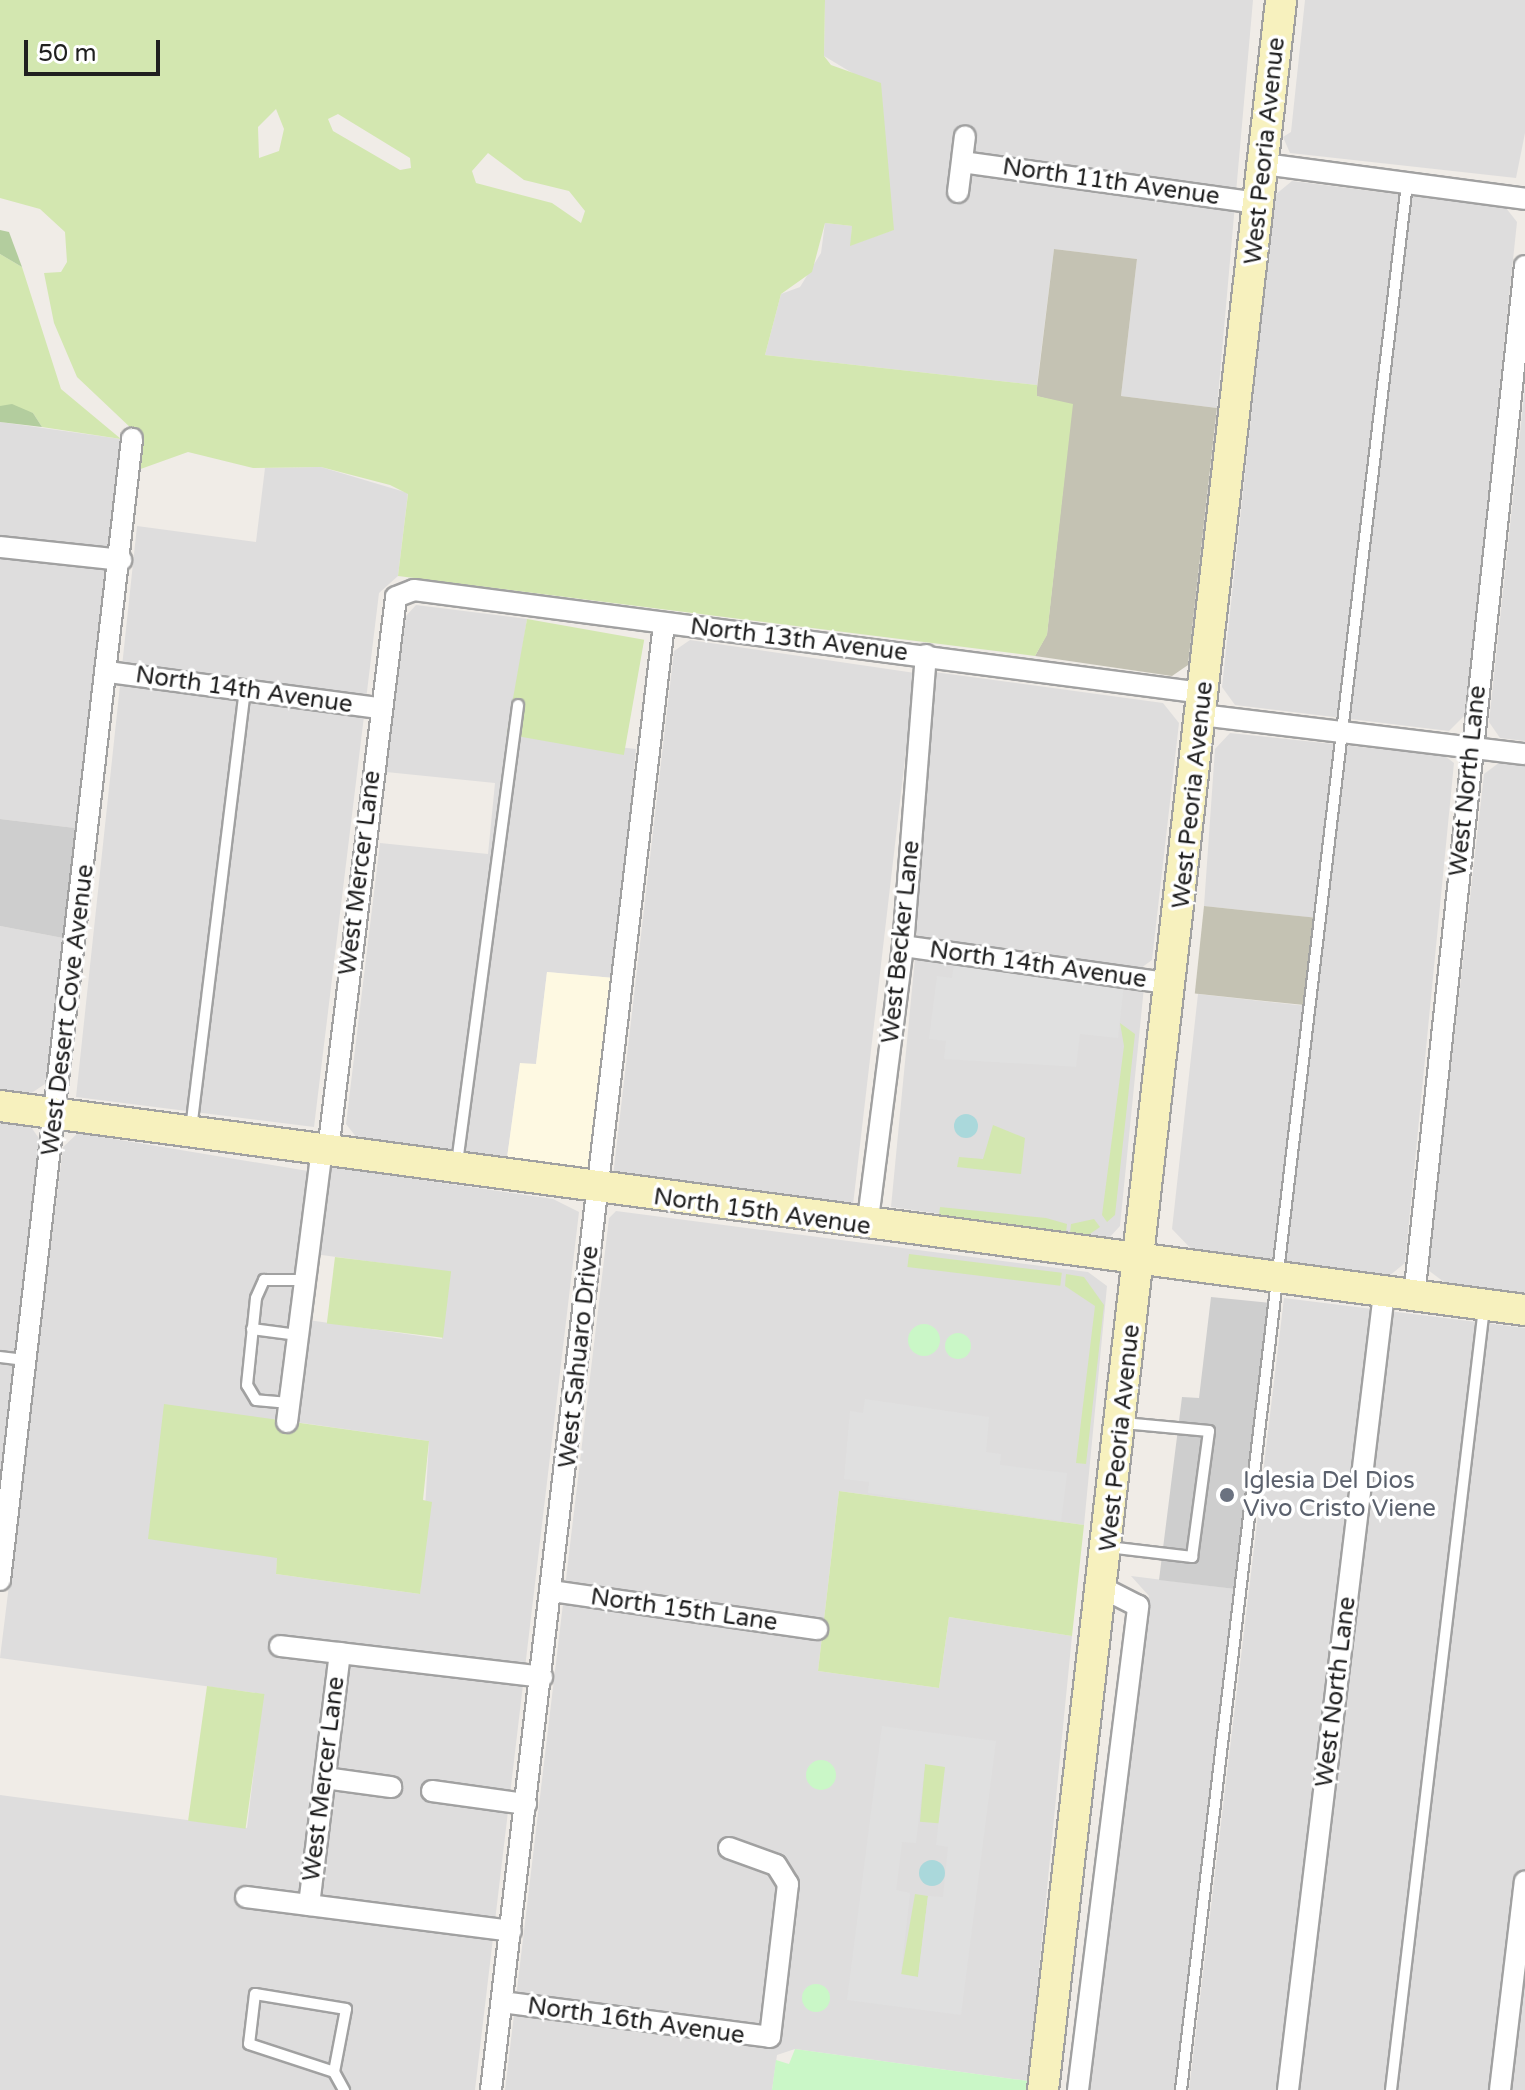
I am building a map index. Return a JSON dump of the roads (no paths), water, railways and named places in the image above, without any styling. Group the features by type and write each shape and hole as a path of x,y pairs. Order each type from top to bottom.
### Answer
{"main road":[{"name":"West Peoria Avenue","path":"1043,2090 1173,984 1281,0"},
{"name":"North 15th Avenue","path":"0,1106 1139,1264 1525,1310"}],"street":[{"path":"958,192 965,136"},
{"name":"North 11th Avenue","path":"962,162 1259,203"},
{"path":"1264,164 1525,199"},
{"name":"West North Lane","path":"1414,1297 1525,266"},
{"name":"West Desert Cove Avenue","path":"0,1580 121,560 132,439"},
{"path":"0,547 121,560"},
{"name":"North 13th Avenue","path":"396,597 414,590 926,655 1345,732 1525,754"},
{"name":"West Mercer Lane","path":"288,1413 396,597"},
{"name":"West Sahuaro Drive","path":"491,2090 664,624"},
{"name":"West Becker Lane","path":"867,1227 903,946 926,655"},
{"name":"North 14th Avenue","path":"108,672 379,708"},
{"name":"North 14th Avenue","path":"903,946 1173,984"},
{"name":"West North Lane","path":"1288,2090 1384,1293"},
{"path":"1078,2090 1138,1606 1104,1589"},
{"name":"North 15th Lane","path":"552,1591 817,1629"},
{"path":"280,1646 542,1677"},
{"name":"West Mercer Lane","path":"309,1905 340,1653"},
{"path":"325,1778 391,1787"},
{"path":"432,1791 526,1804"},
{"name":"North 16th Avenue","path":"502,2002 770,2037 788,1884 776,1865 729,1848"},
{"path":"1500,2090 1520,1970 1525,1881"},
{"path":"246,1897 511,1931"}],"lane":[{"path":"1181,2090 1345,732 1407,183"},
{"path":"191,1133 245,691"},
{"path":"456,1169 518,705"},
{"path":"288,1413 251,1395 252,1329 264,1280 305,1280"},
{"path":"1391,2090 1484,1306"},
{"path":"252,1329 298,1335"},
{"path":"0,1357 26,1360"},
{"path":"1108,1547 1192,1557 1209,1431 1122,1423"},
{"path":"334,2072 249,2044 255,1994 346,2009 334,2072 344,2090"}],"water":[{"path":"966,1114 977,1121 978,1126 971,1137 966,1138 955,1131 954,1126 961,1115"},
{"path":"932,1860 941,1864 945,1873 941,1882 932,1886 923,1882 919,1873 923,1864"}],"place":[{"name":"Iglesia Del Dios Vivo Cristo Viene","path":"1227,1495"}]}
